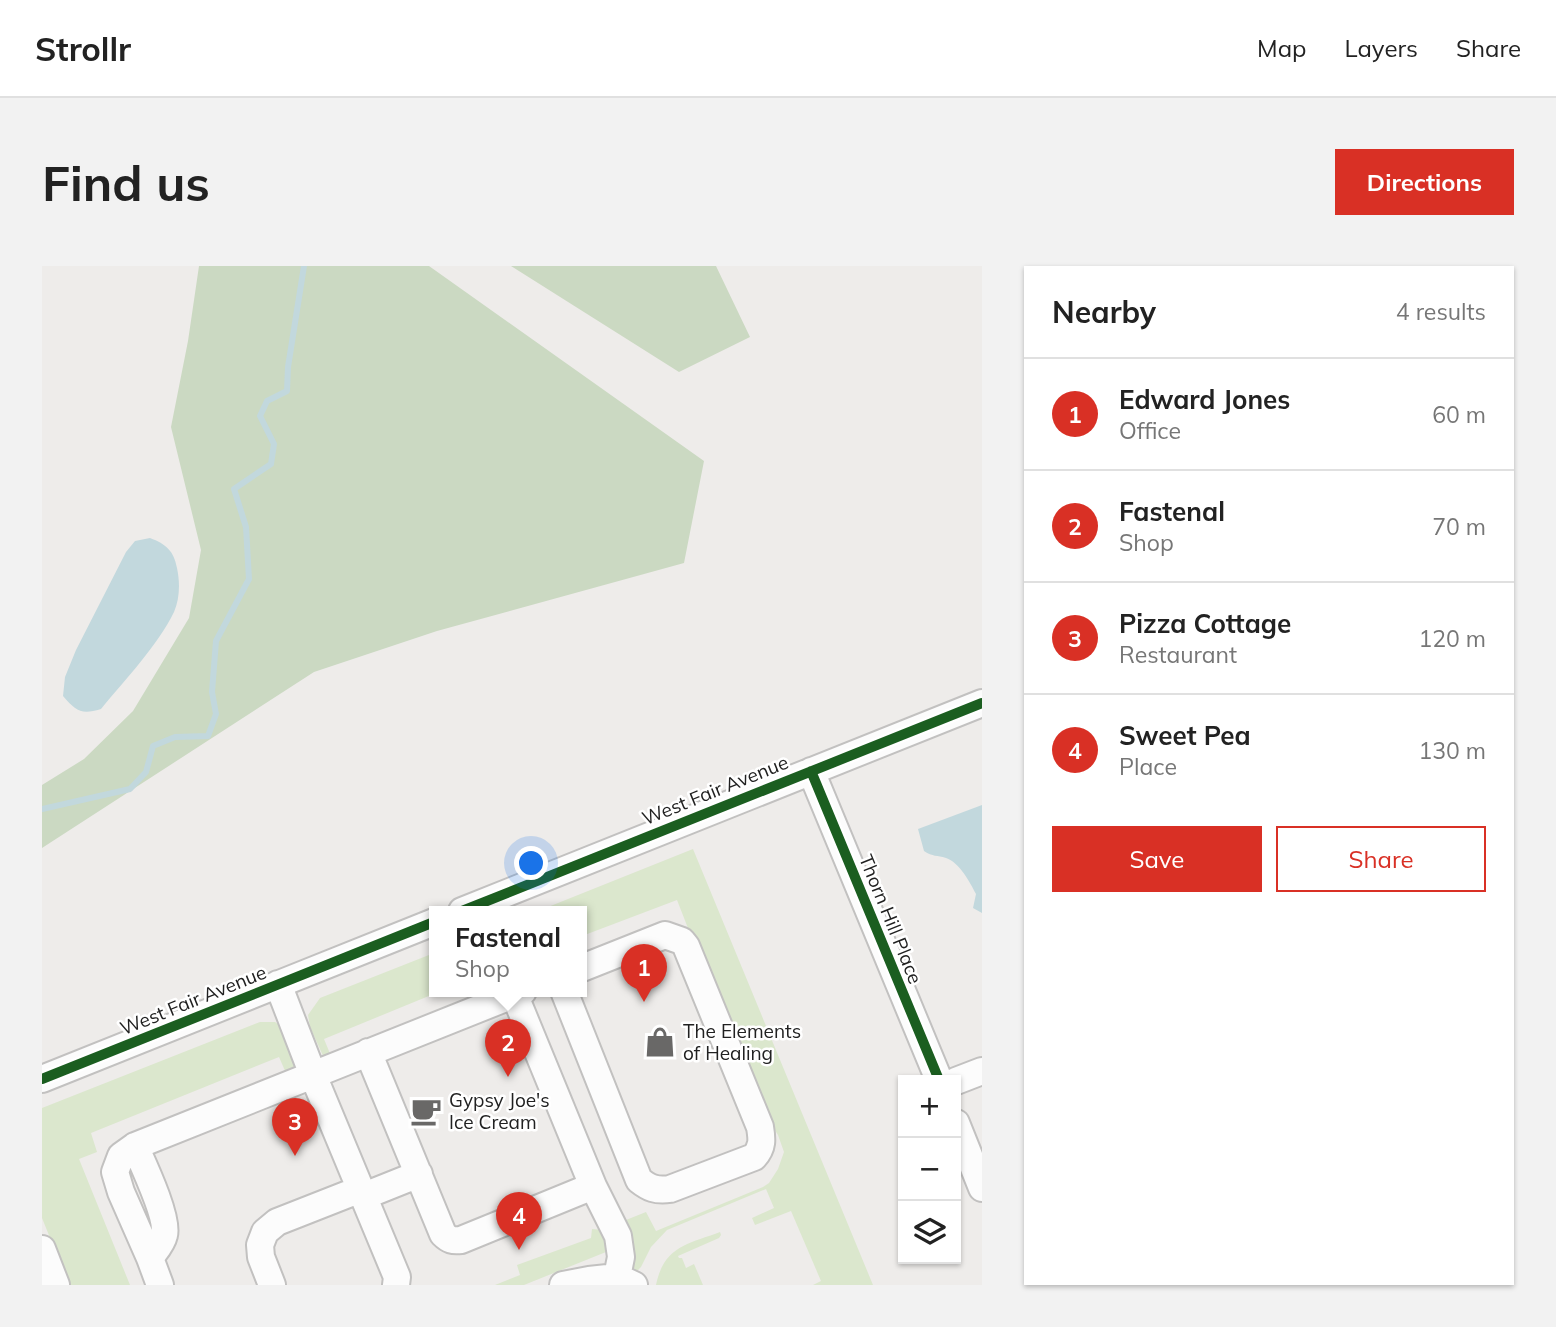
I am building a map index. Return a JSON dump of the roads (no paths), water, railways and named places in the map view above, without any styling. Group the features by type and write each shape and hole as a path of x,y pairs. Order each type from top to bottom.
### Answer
{"street":[{"name":"West Fair Avenue","path":"481,906 982,703"},
{"name":"Thorn Hill Place","path":"811,771 937,1075"},
{"name":"West Fair Avenue","path":"42,1079 429,924"},
{"path":"566,997 639,1180 648,1188 670,1189 754,1157 760,1150 760,1127 682,941 665,936 587,966"},
{"path":"278,984 397,1277 396,1285"},
{"path":"160,1285 121,1192 115,1172 121,1156 135,1146 505,997"},
{"path":"519,997 596,1191 618,1236 625,1281 589,1280 563,1285"},
{"path":"368,1052 447,1239 461,1240 596,1191 639,1180"},
{"path":"961,1079 982,1071"},
{"path":"961,1135 982,1188"},
{"path":"272,1285 261,1257 260,1245 265,1232 277,1222 419,1174"},
{"path":"42,1249 56,1285"}],"water":[{"path":"150,538 168,549 176,562 179,590 174,612 150,650 101,709 88,712 79,710 63,696 65,677 76,650 126,552 135,541"},
{"path":"982,805 982,913 973,908 976,894 964,873 951,860 924,851 918,829"}],"waterway":[{"path":"42,809 130,789 146,772 153,746 175,737 208,736 216,714 212,692 216,641 249,579 246,527 234,489 271,464 274,444 260,416 267,401 287,391 288,367 304,266"}],"place":[{"name":"Edward Jones","path":"644,1002"},
{"name":"The Elements of Healing","path":"660,1042"},
{"name":"Fastenal","path":"508,1077"},
{"name":"Gypsy Joe's Ice Cream","path":"426,1111"},
{"name":"Pizza Cottage","path":"295,1156"},
{"name":"Sweet Pea","path":"519,1250"}]}
